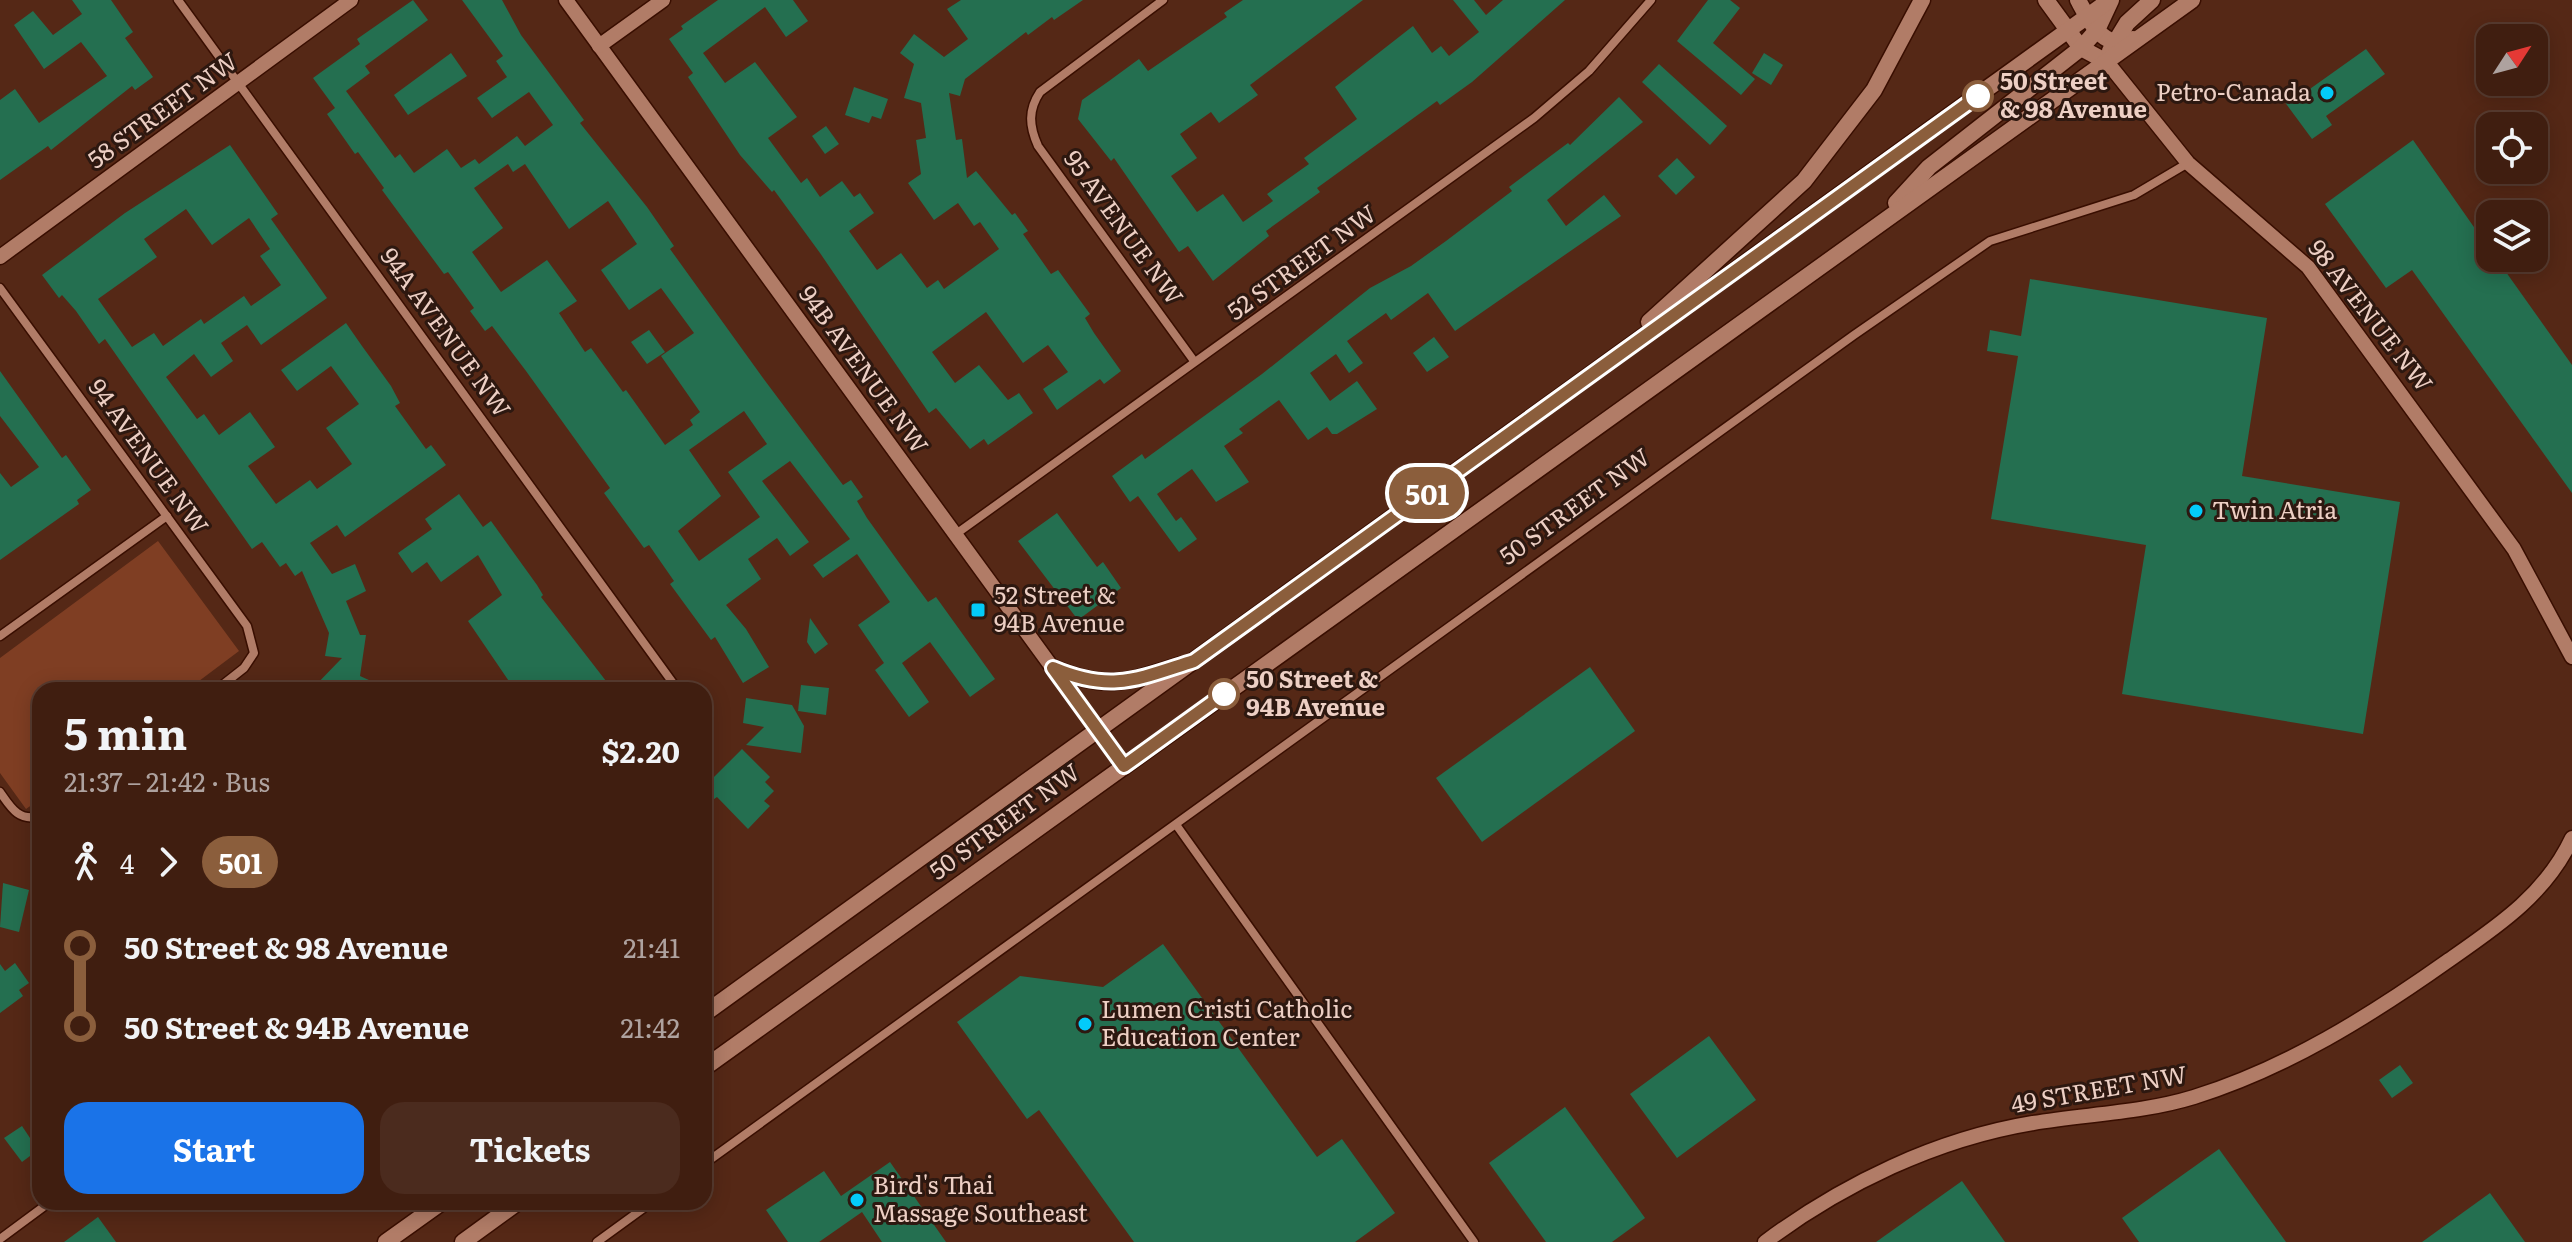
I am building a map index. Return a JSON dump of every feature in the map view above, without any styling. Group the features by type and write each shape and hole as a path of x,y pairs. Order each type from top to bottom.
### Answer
{"main road":[{"path":"1577,385 1804,181 1874,90 1922,0"},
{"name":"98 AVENUE NW","path":"2046,0 2081,48 2107,62"},
{"path":"2078,0 2102,33 2121,44 2159,25"},
{"path":"1873,227 1929,167 2102,33 2114,20 2111,0"},
{"name":"50 STREET NW","path":"712,1008 2067,31 2102,33 2111,0"},
{"path":"2102,33 2127,23 2152,0"},
{"name":"50 STREET NW","path":"712,1062 2192,0"},
{"path":"2102,33 2107,62"},
{"path":"1053,668 1102,684 1129,680 1194,661"},
{"path":"386,1242 431,1210"},
{"path":"463,1242 507,1210"}],"street":[{"name":"94A AVENUE NW","path":"178,0 672,682"},
{"name":"58 STREET NW","path":"0,257 351,0"},
{"name":"94B AVENUE NW","path":"566,0 1124,766"},
{"path":"599,46 663,0"},
{"name":"95 AVENUE NW","path":"1163,0 1040,92 1030,114 1038,146 1194,361"},
{"name":"52 STREET NW","path":"956,534 1534,118 1589,71 1651,0"},
{"name":"98 AVENUE NW","path":"2107,62 2188,163 2308,267 2514,549 2565,626"},
{"name":"50 STREET NW","path":"712,1158 1177,826 1802,372 1990,241 2134,195 2188,163"},
{"name":"94 AVENUE NW","path":"0,288 247,626 254,653 244,668 226,682"},
{"path":"0,636 167,516"},
{"path":"2565,626 2572,657"},
{"path":"0,792 18,815 32,817"},
{"path":"1177,826 1474,1242"},
{"name":"49 STREET NW","path":"1765,1242 1848,1188 1962,1140 2034,1123 2135,1110 2192,1097 2274,1066 2400,995 2503,922 2539,889 2572,838"},
{"path":"0,1239 39,1210"},
{"path":"597,1242 641,1210"}],"shaded area":[{"path":"158,541 239,651 198,682 32,682 32,805 26,809 0,773 0,658"}],"building":[{"path":"72,0 111,0 133,32 125,38 153,77 135,90 132,86 51,150 48,146 0,180 0,100 15,89 39,123 107,76 81,42 44,69 14,25 33,11 53,35 82,14"},
{"path":"413,0 428,20 365,66 370,73 346,91 395,158 400,154 414,173 447,149 461,168 475,159 479,164 517,136 525,146 553,125 529,92 492,118 477,98 507,77 496,61 503,56 462,0 502,0 521,35 584,120 580,123 647,207 674,246 670,249 763,378 843,485 851,480 863,497 857,501 900,564 928,602 936,597 995,679 970,697 930,642 902,663 929,702 909,717 875,670 884,663 858,625 890,602 857,554 823,578 813,565 850,539 790,461 762,481 809,542 790,556 777,538 748,559 761,579 726,605 746,629 769,667 743,683 715,637 711,640 670,584 674,581 649,545 644,548 604,493 610,488 526,371 492,326 485,331 470,311 474,308 448,272 444,274 358,152 355,154 327,114 335,108 313,78 360,44 357,39","holes":["508,164 513,172 525,164 569,229 608,201 637,244 601,270 629,310 661,288 694,333 661,356 700,412 690,420 693,425 665,445 591,348 585,352 559,313 577,301 547,260 501,292 472,252 503,228 474,188","744,411 767,444 728,472 760,517 699,561 678,531 721,496 689,450"]},
{"path":"718,0 793,0 808,21 786,37 765,7 703,53 725,83 755,62 797,117 768,138 801,183 807,178 820,197 842,181 854,197 860,193 874,213 849,231 877,270 901,253 927,288 938,280 944,289 999,249 980,222 974,226 958,203 934,220 908,183 921,174 916,140 926,138 921,103 904,98 914,64 900,53 914,34 944,57 968,39 947,9 961,0 1083,0 1028,35 1026,32 965,79 960,96 949,93 956,140 962,139 967,178 976,171 1012,215 1015,213 1028,231 1023,234 1051,274 1058,270 1090,314 1085,318 1121,371 1104,384 1100,379 1057,410 1043,389 1068,372 1048,345 1023,363 986,312 932,352 955,383 979,365 1008,400 1019,393 1033,413 988,445 984,439 970,449 936,408 929,413 820,253 774,190 772,192 740,155 688,77 693,73 669,39 683,29 681,26"},
{"path":"1243,0 1363,0 1250,85 1258,95 1219,123 1211,112 1180,134 1197,158 1171,176 1197,212 1223,194 1243,222 1273,201 1267,194 1309,164 1304,158 1357,119 1335,87 1413,26 1432,53 1441,46 1449,56 1479,32 1453,0 1474,0 1486,15 1503,0 1565,0 1472,82 1440,105 1437,101 1317,188 1320,192 1266,231 1269,236 1213,281 1188,246 1179,252 1114,158 1111,161 1078,119 1082,100 1139,59 1148,71 1227,17 1224,13"},
{"path":"1708,0 1730,0 1740,8 1713,43 1755,79 1741,95 1677,41"},
{"name":"Petro-Canada","path":"2366,49 2385,74 2326,116 2332,125 2312,139 2284,101 2304,86 2307,91"},
{"path":"451,53 467,76 408,115 394,95"},
{"path":"1764,53 1783,65 1771,85 1752,73"},
{"path":"1659,64 1727,126 1710,145 1642,82"},
{"path":"854,87 888,99 881,119 872,116 869,123 845,115"},
{"path":"1619,97 1643,122 1547,200 1566,226 1604,195 1621,216 1455,331 1428,293 1391,320 1386,313 1347,341 1363,363 1349,373 1336,354 1310,373 1330,401 1357,381 1377,409 1337,434 1332,434 1327,427 1308,440 1279,400 1239,429 1243,433 1224,446 1249,482 1216,502 1192,469 1157,494 1176,521 1181,517 1197,539 1179,552 1138,496 1130,502 1112,476 1142,454 1145,459 1262,374 1370,288 1411,266 1446,241 1512,191 1509,187 1568,143 1570,145"},
{"path":"826,126 839,144 825,154 812,136"},
{"path":"2413,140 2476,230 2476,272 2506,272 2572,365 2572,493 2412,270 2386,288 2325,204"},
{"path":"230,145 278,214 271,219 327,298 261,345 247,325 221,343 233,361 211,377 194,354 166,377 197,419 204,414 219,435 250,412 275,447 248,466 276,504 310,480 317,489 352,464 326,428 359,404 331,366 297,391 281,370 346,323 391,386 400,403 395,406 426,449 431,445 446,465 345,537 337,525 310,543 332,574 355,564 366,591 346,601 360,635 366,635 360,676 373,682 319,682 342,658 325,656 329,633 302,571 295,576 286,563 280,567 262,542 252,549 105,339 99,344 76,311 62,295 59,298 42,275 125,213","holes":["186,209 212,245 249,218 270,249 260,256 281,285 251,306 244,296 204,324 201,319 163,346 154,333 132,347 98,299 157,257 144,239"]},
{"path":"1677,158 1695,177 1676,195 1658,176"},
{"name":"Twin Atria","path":"2030,279 2267,318 2242,476 2400,502 2363,734 2122,694 2146,545 1991,519 2018,356 1987,351 1990,330 2021,336"},
{"path":"649,330 665,352 647,364 631,342"},
{"path":"1434,337 1449,357 1427,372 1413,353"},
{"path":"0,371 62,458 66,455 91,490 77,500 79,504 0,560 0,473 11,487 39,467 0,416"},
{"path":"459,494 483,527 491,521 537,585 543,595 541,597 607,682 510,682 468,621 502,595 478,555 441,582 427,562 412,573 398,553 432,529 425,519"},
{"path":"1057,513 1097,567 1103,562 1121,588 1078,620 1018,541"},
{"path":"810,618 828,644 815,654 807,642"},
{"path":"1590,667 1635,731 1482,842 1436,778"},
{"path":"801,685 829,688 826,715 798,711"},
{"path":"746,698 792,705 804,726 801,753 746,745 764,727 743,723"},
{"path":"742,749 770,777 765,782 774,791 764,801 770,806 748,829 717,797 712,800 712,779"},
{"path":"3,883 29,890 19,932 0,927"},
{"path":"1163,944 1317,1157 1342,1139 1395,1213 1355,1242 1134,1242 1039,1110 1027,1119 957,1022 1020,976 1103,987"},
{"path":"15,963 29,983 19,990 23,996 0,1013 0,964 5,971"},
{"path":"1709,1036 1756,1100 1677,1158 1630,1094"},
{"path":"2400,1065 2413,1083 2392,1098 2379,1080"},
{"path":"1565,1107 1645,1218 1612,1242 1546,1242 1489,1163"},
{"path":"22,1126 32,1141 32,1154 22,1162 4,1138"},
{"path":"2219,1149 2286,1242 2139,1242 2122,1218"},
{"path":"890,1162 946,1242 882,1242 862,1212 819,1242 788,1242 766,1210 824,1171 841,1196"},
{"path":"1962,1181 2005,1242 1876,1242"},
{"path":"2490,1193 2525,1242 2422,1242"},
{"path":"98,1217 116,1242 64,1242"}],"bus line":[{"name":"501","path":"1224,694 1124,766 1053,668 1102,684 1129,680 1194,661 1978,96"}],"place":[{"name":"Petro-Canada","path":"2327,93"},
{"name":"50 Street & 98 Avenue","path":"1978,96"},
{"name":"Twin Atria","path":"2196,511"},
{"name":"52 Street & 94B Avenue","path":"978,610"},
{"name":"50 Street & 94B Avenue","path":"1224,694"},
{"name":"Lumen Cristi Catholic Education Center","path":"1085,1024"},
{"name":"Bird's Thai Massage Southeast","path":"857,1200"}]}
